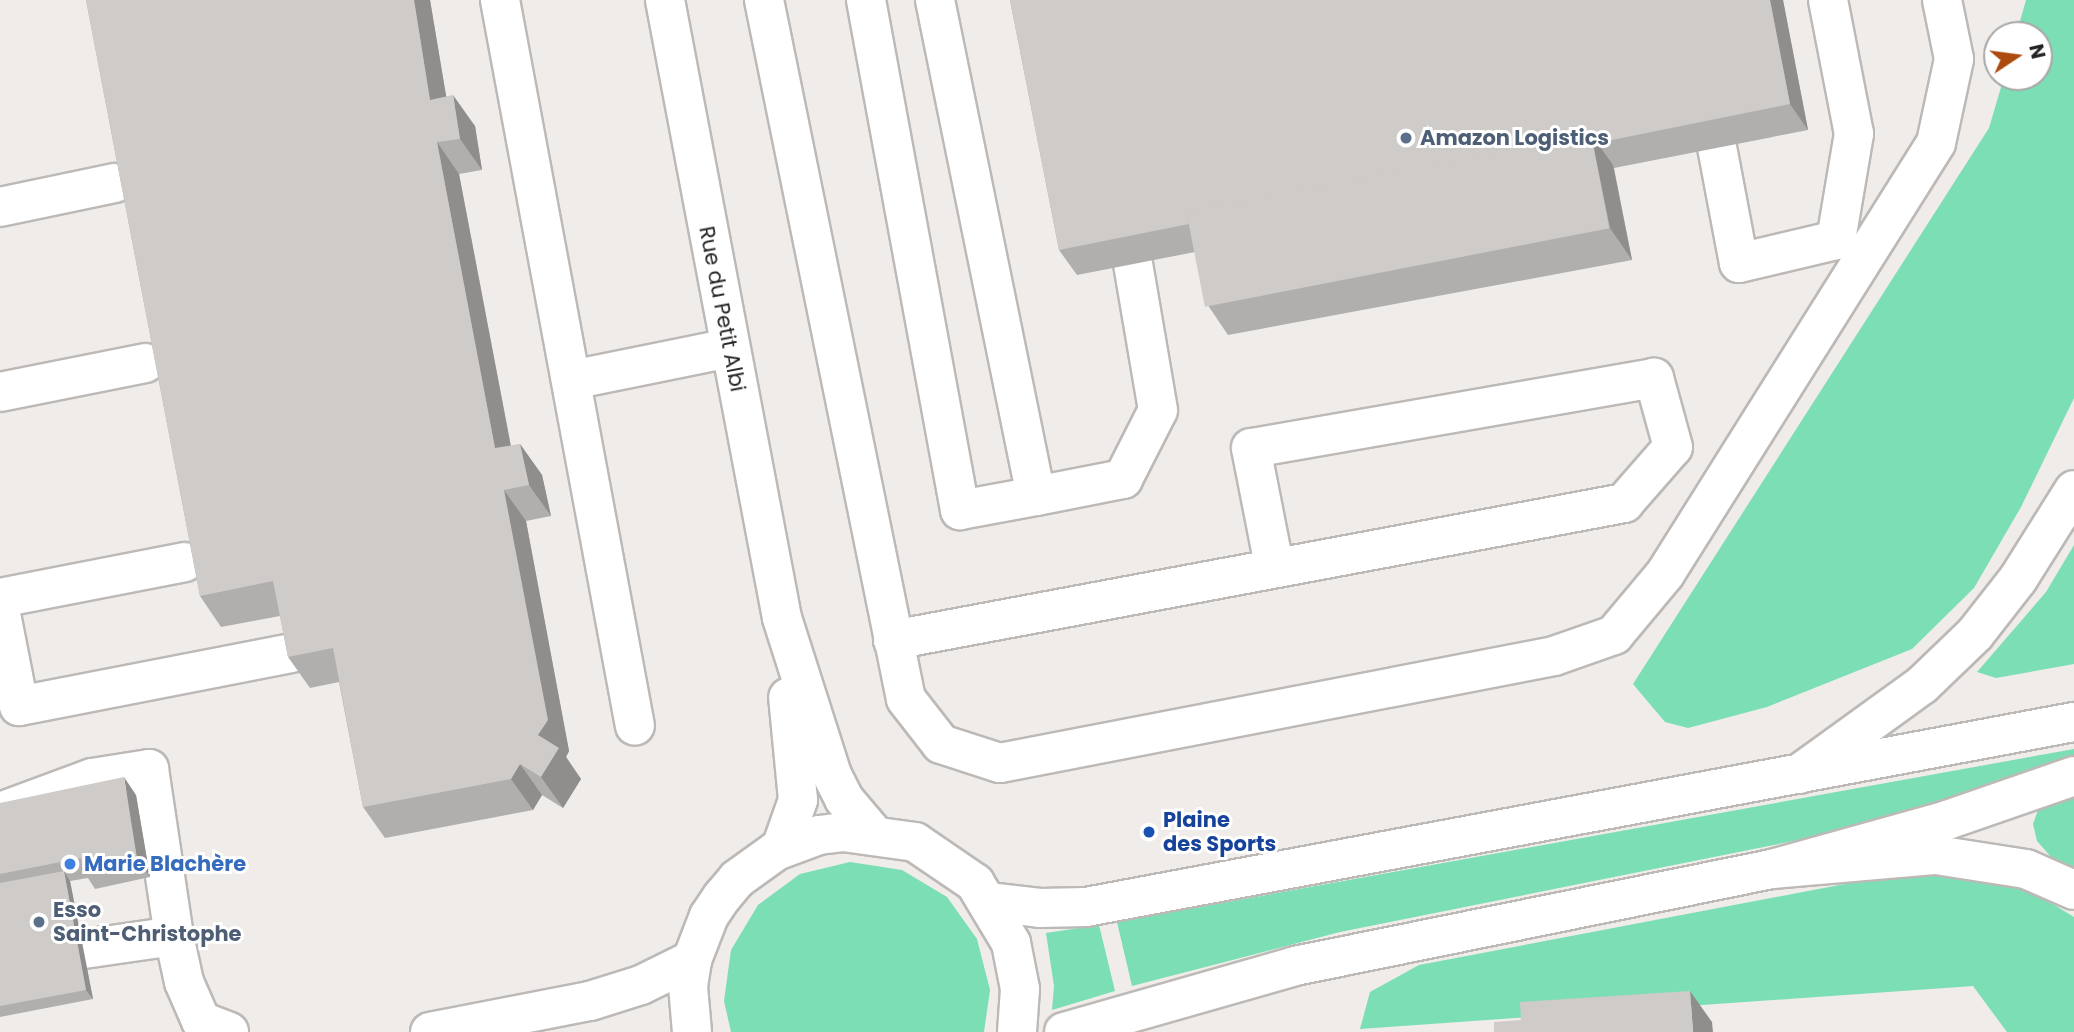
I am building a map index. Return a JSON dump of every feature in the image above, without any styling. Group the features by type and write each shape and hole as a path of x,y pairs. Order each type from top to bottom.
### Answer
{"main road":[{"path":"500,0 635,726"},
{"name":"Rue du Petit Albi","path":"665,0 782,618 798,800 781,848"},
{"path":"764,0 906,699 941,744 1000,763 1554,656 1614,635 1665,574 1936,143 1954,58 1942,0"},
{"path":"866,0 960,510 1123,479 1158,410 1133,264"},
{"path":"935,0 1037,496"},
{"path":"1717,147 1739,263 1836,240 1854,134 1828,0"},
{"path":"0,207 115,183"},
{"path":"571,380 729,348"},
{"path":"0,392 145,363"},
{"path":"893,640 1274,565 1624,503 1673,447 1654,378 1251,448 1274,565"},
{"path":"1799,774 1923,685 1975,634 2018,579 2074,490"},
{"path":"0,598 185,562"},
{"path":"0,609 19,706 291,653"},
{"name":"Rue du Petit Albi","path":"782,618 832,775 844,799 872,832"},
{"path":"990,902 1040,908 1086,906 2074,722"},
{"path":"0,811 92,778 149,769 174,936 184,982 201,1021 229,1032"},
{"path":"1064,1032 1294,967 1772,869 1947,820 2074,776"},
{"path":"692,1032 688,986 692,960 722,897 755,863 781,848 819,835 872,832 915,842 937,853 975,883 990,902 1002,922 1017,966 1017,1032"},
{"path":"1772,869 1936,855 2026,869 2074,890"},
{"path":"84,949 174,936"},
{"path":"430,1032 590,1001 641,985 692,960"}],"green space":[{"path":"2026,0 2074,0 2074,398 2021,507 1974,588 1912,649 1767,707 1688,728 1665,722 1633,684 1989,128 2000,91 2053,91 2053,21 2020,21"},
{"path":"2074,545 2074,664 1996,678 1977,672 2046,592"},
{"path":"2074,749 2074,760 1919,812 1853,829 1340,932 1132,986 1117,922"},
{"path":"2074,794 2074,872 2051,857 2037,841 2033,824 2038,810"},
{"path":"850,862 902,870 947,897 977,939 990,990 984,1032 731,1032 724,1001 731,950 758,905 800,874"},
{"path":"1971,873 2038,895 2074,917 2074,1032 2007,1032 1973,986 1360,1029 1370,992 1419,965 1892,875"},
{"path":"1099,925 1115,991 1052,1010 1054,986 1046,933"}],"building":[{"path":"86,0 414,0 430,100 453,95 460,139 437,142 495,448 520,444 529,485 504,490 548,720 538,735 559,748 541,777 520,764 511,779 363,807 333,648 288,657 273,581 200,596"},
{"name":"Amazon Logistics","path":"1010,0 1770,0 1790,104 1597,143 1591,134 1187,216 1189,224 1059,250"},
{"path":"1591,134 1609,228 1205,307 1187,213"},
{"path":"124,777 137,859 83,870 81,858 0,874 0,803"},
{"name":"Esso Saint-Christophe","path":"64,871 86,990 0,1006 0,883"},
{"path":"1690,991 1693,1032 1494,1032 1494,1022 1521,1020 1520,1002"}],"place":[{"name":"Amazon Logistics","path":"1406,138"},
{"name":"Plaine des Sports","path":"1149,832"},
{"name":"Marie Blachère","path":"70,864"},
{"name":"Esso Saint-Christophe","path":"39,922"}]}
